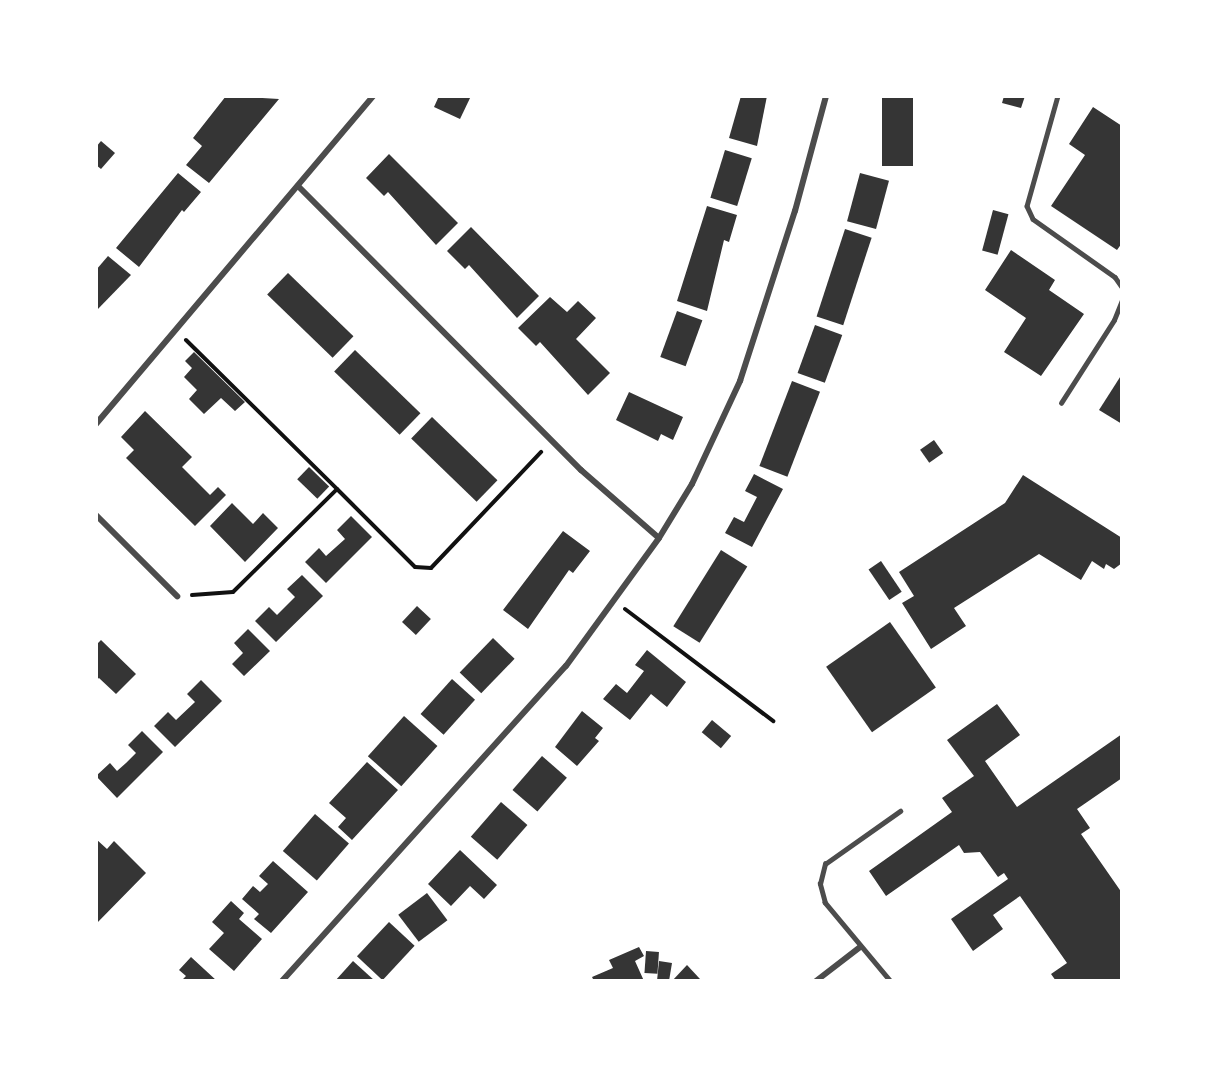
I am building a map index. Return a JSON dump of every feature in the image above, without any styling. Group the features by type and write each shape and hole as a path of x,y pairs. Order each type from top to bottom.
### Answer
{"street":[{"path":"96,424 373,96"},
{"path":"282,981 566,666 659,538 692,484 740,381 795,211 826,96"},
{"path":"298,186 552,440 659,538"},
{"path":"96,515 177,596"},
{"path":"816,981 860,947"}],"lane":[{"path":"1058,96 1027,206 1034,219 1115,277 1122,287"},
{"path":"1061,403 1114,320 1122,300"},
{"path":"890,981 825,903 820,884 825,864 900,811"}],"path":[{"path":"176,330 422,570 440,562 552,440"},
{"path":"177,596 233,592 337,489"},
{"path":"614,602 773,721"}],"building":[{"path":"226,96 279,99 209,183 186,165 202,146 193,138"},
{"path":"439,96 471,96 460,119 434,107"},
{"path":"741,96 767,96 757,146 729,138"},
{"path":"882,96 913,96 913,166 882,166"},
{"path":"1004,96 1025,96 1021,108 1002,103"},
{"path":"1093,107 1122,126 1122,243 1117,250 1051,206 1085,155 1069,144"},
{"path":"101,141 115,153 101,169 96,165 96,147"},
{"path":"725,150 752,158 737,206 710,198"},
{"path":"389,154 458,223 436,245 388,192 384,196 366,178"},
{"path":"178,173 201,192 184,212 182,210 139,267 116,248"},
{"path":"860,173 889,181 876,229 847,221"},
{"path":"707,206 737,215 729,242 724,240 707,311 677,301"},
{"path":"993,210 1008,214 998,255 982,251"},
{"path":"471,227 539,296 517,318 469,265 465,269 447,251"},
{"path":"845,229 872,238 843,325 817,316"},
{"path":"1011,250 1055,280 1049,290 1084,314 1041,376 1004,352 1026,318 985,290"},
{"path":"108,256 131,275 96,311 96,270"},
{"path":"288,273 353,336 333,358 267,295"},
{"path":"550,297 567,312 578,301 596,318 576,339 610,373 588,395 540,342 536,346 518,328"},
{"path":"677,311 702,320 686,366 660,357"},
{"path":"815,325 842,335 825,383 798,373"},
{"path":"355,350 420,413 400,435 334,372"},
{"path":"194,352 245,402 235,411 221,398 204,414 189,399 197,390 184,377 192,368 185,361"},
{"path":"1122,374 1122,424 1099,410"},
{"path":"792,381 820,392 787,477 759,466"},
{"path":"629,392 683,417 673,440 661,434 658,441 616,420"},
{"path":"145,411 192,457 182,467 210,495 218,487 226,495 195,526 126,458 134,450 121,437"},
{"path":"432,417 497,480 477,502 411,439"},
{"path":"934,440 943,453 929,463 920,450"},
{"path":"309,467 329,486 317,499 297,479"},
{"path":"754,474 783,489 752,547 725,533 734,517 744,522 757,497 745,491"},
{"path":"1023,475 1122,538 1122,563 1114,569 1106,564 1104,569 1092,561 1081,580 1039,554 954,608 966,626 931,649 902,603 914,596 899,572 1005,503"},
{"path":"232,503 253,524 263,513 278,528 245,562 210,526"},
{"path":"351,516 372,537 326,583 305,562 319,548 326,556 345,539 337,530"},
{"path":"563,531 590,551 573,573 569,570 528,629 503,610"},
{"path":"721,550 747,566 700,643 673,626"},
{"path":"881,561 902,592 889,600 869,569"},
{"path":"302,575 323,596 276,642 255,621 269,607 277,615 295,597 287,589"},
{"path":"417,606 431,619 416,635 402,622"},
{"path":"890,622 936,688 872,732 826,667"},
{"path":"248,629 270,651 244,676 232,664 243,653 234,643"},
{"path":"493,638 515,659 481,693 460,673"},
{"path":"101,640 136,674 116,694 99,678 96,680 96,645"},
{"path":"647,650 686,682 667,707 651,694 630,720 603,699 616,684 627,693 644,671 635,665"},
{"path":"452,679 475,700 444,735 421,714"},
{"path":"201,680 222,701 175,747 154,726 168,712 176,720 195,702 187,694"},
{"path":"997,704 1020,735 985,761 1017,807 1122,734 1122,778 1077,809 1090,828 1081,834 1122,893 1122,981 1056,981 1051,974 1067,963 1020,896 993,915 1003,929 973,951 951,919 1008,879 1004,873 998,877 980,852 964,853 959,845 886,896 869,871 952,812 942,798 974,776 947,740"},
{"path":"582,711 603,728 595,738 599,741 577,766 555,747"},
{"path":"404,716 437,746 401,786 368,756"},
{"path":"712,720 731,736 721,748 702,732"},
{"path":"142,731 163,752 117,798 96,776 110,763 117,771 126,763 136,753 128,745"},
{"path":"542,756 567,778 537,812 512,790"},
{"path":"367,762 398,790 352,840 338,827 346,818 329,803"},
{"path":"501,802 527,825 497,860 471,837"},
{"path":"315,814 349,844 317,881 283,851"},
{"path":"96,839 107,849 114,841 146,873 96,924"},
{"path":"460,850 497,885 484,899 470,886 451,906 428,884"},
{"path":"273,861 308,892 271,933 254,919 259,914 242,899 253,886 260,892 268,884 259,876"},
{"path":"427,893 447,920 419,942 398,915"},
{"path":"231,901 244,913 239,919 262,939 234,971 209,949 224,933 212,922"},
{"path":"389,922 415,946 383,980 357,956"},
{"path":"639,947 644,956 635,961 644,981 594,981 592,977 613,968 609,960"},
{"path":"646,951 659,952 657,974 644,973"},
{"path":"191,957 217,981 181,981 186,976 179,970"},
{"path":"353,961 375,981 335,981"},
{"path":"659,961 672,963 669,981 657,981"},
{"path":"687,965 700,979 672,981"}]}
